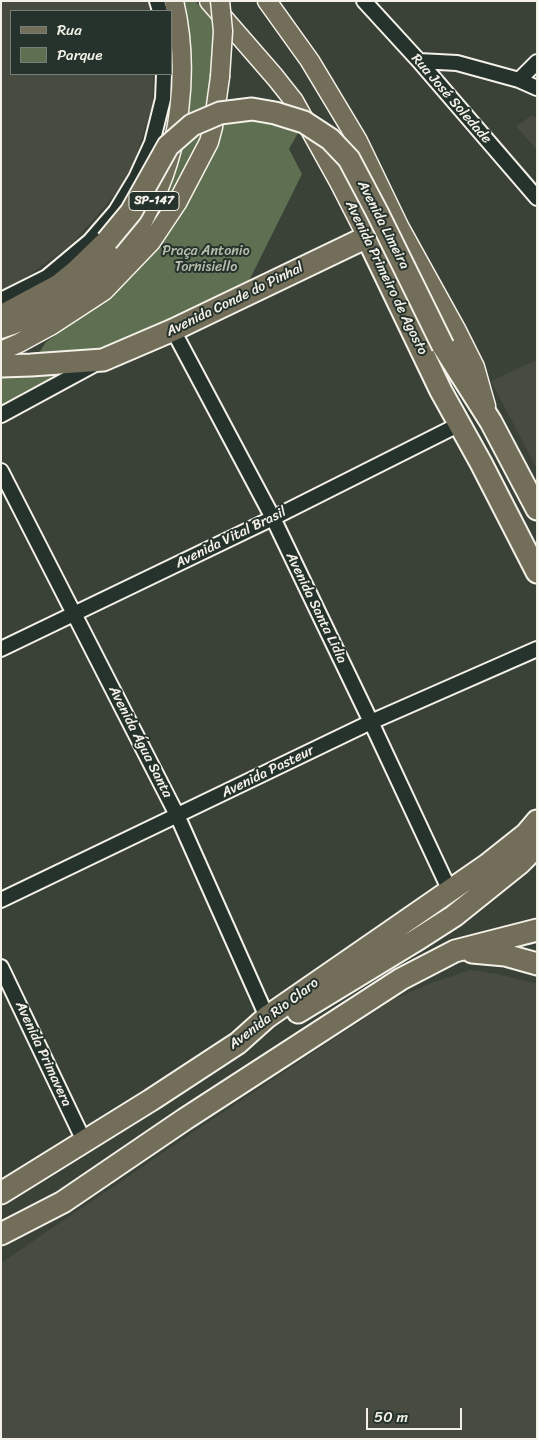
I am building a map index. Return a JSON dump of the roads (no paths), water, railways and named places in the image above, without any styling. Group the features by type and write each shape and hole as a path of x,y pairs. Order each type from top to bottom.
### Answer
{"highway":[{"name":"Avenida Limeira","path":"1,316 59,285 107,241 131,212 168,146 192,125 220,113 252,109 275,113 304,122 330,139 349,159 443,346 491,422"},
{"name":"Avenida Conde do Pinhal","path":"1,366 103,360 173,330 367,237"},
{"name":"Avenida Primeiro de Agosto","path":"367,237 441,391 537,572"},
{"path":"491,422 537,508"},
{"name":"Avenida Rio Claro","path":"1,1193 238,1043 267,1017 494,860 526,834 537,821"},
{"path":"238,1043 303,1009 454,916 520,863 537,846"},
{"path":"1,1234 63,1202 185,1119 401,980 455,951 536,930"},
{"path":"455,951 506,955 537,964"}],"main road":[{"name":"SP-147","path":"1,329 50,307 78,290 138,230 159,192 173,142 180,102 182,64 178,18 174,1"},
{"name":"Avenida Primeiro de Agosto","path":"209,1 294,101 367,237"},
{"name":"SP-147","path":"1,351 52,325 104,291 151,242 177,203 209,142 213,127 220,77 223,31 220,1"},
{"path":"267,1 310,60 358,141 399,226 475,367 491,422"}],"street":[{"name":"Rua José Soledade","path":"364,1 419,61 537,198"},
{"path":"419,61 457,63 519,80 537,88"},
{"path":"519,80 537,62"},
{"path":"1,300 47,276 90,241 116,212 136,178 152,143 163,99 164,75"},
{"name":"Avenida Santa Lidia","path":"173,330 273,518 450,891"},
{"name":"Avenida Conde do Pinhal","path":"1,415 103,360"},
{"name":"Avenida Vital Brasil","path":"1,650 273,518 460,424"},
{"name":"Avenida Água Santa","path":"1,471 177,815 267,1017"},
{"name":"Avenida Pasteur","path":"1,900 371,722 537,649"},
{"name":"Avenida Primavera","path":"1,967 84,1141"}],"park label":[{"name":"Praça Antonio Tornisiello","path":"206,260"}]}
